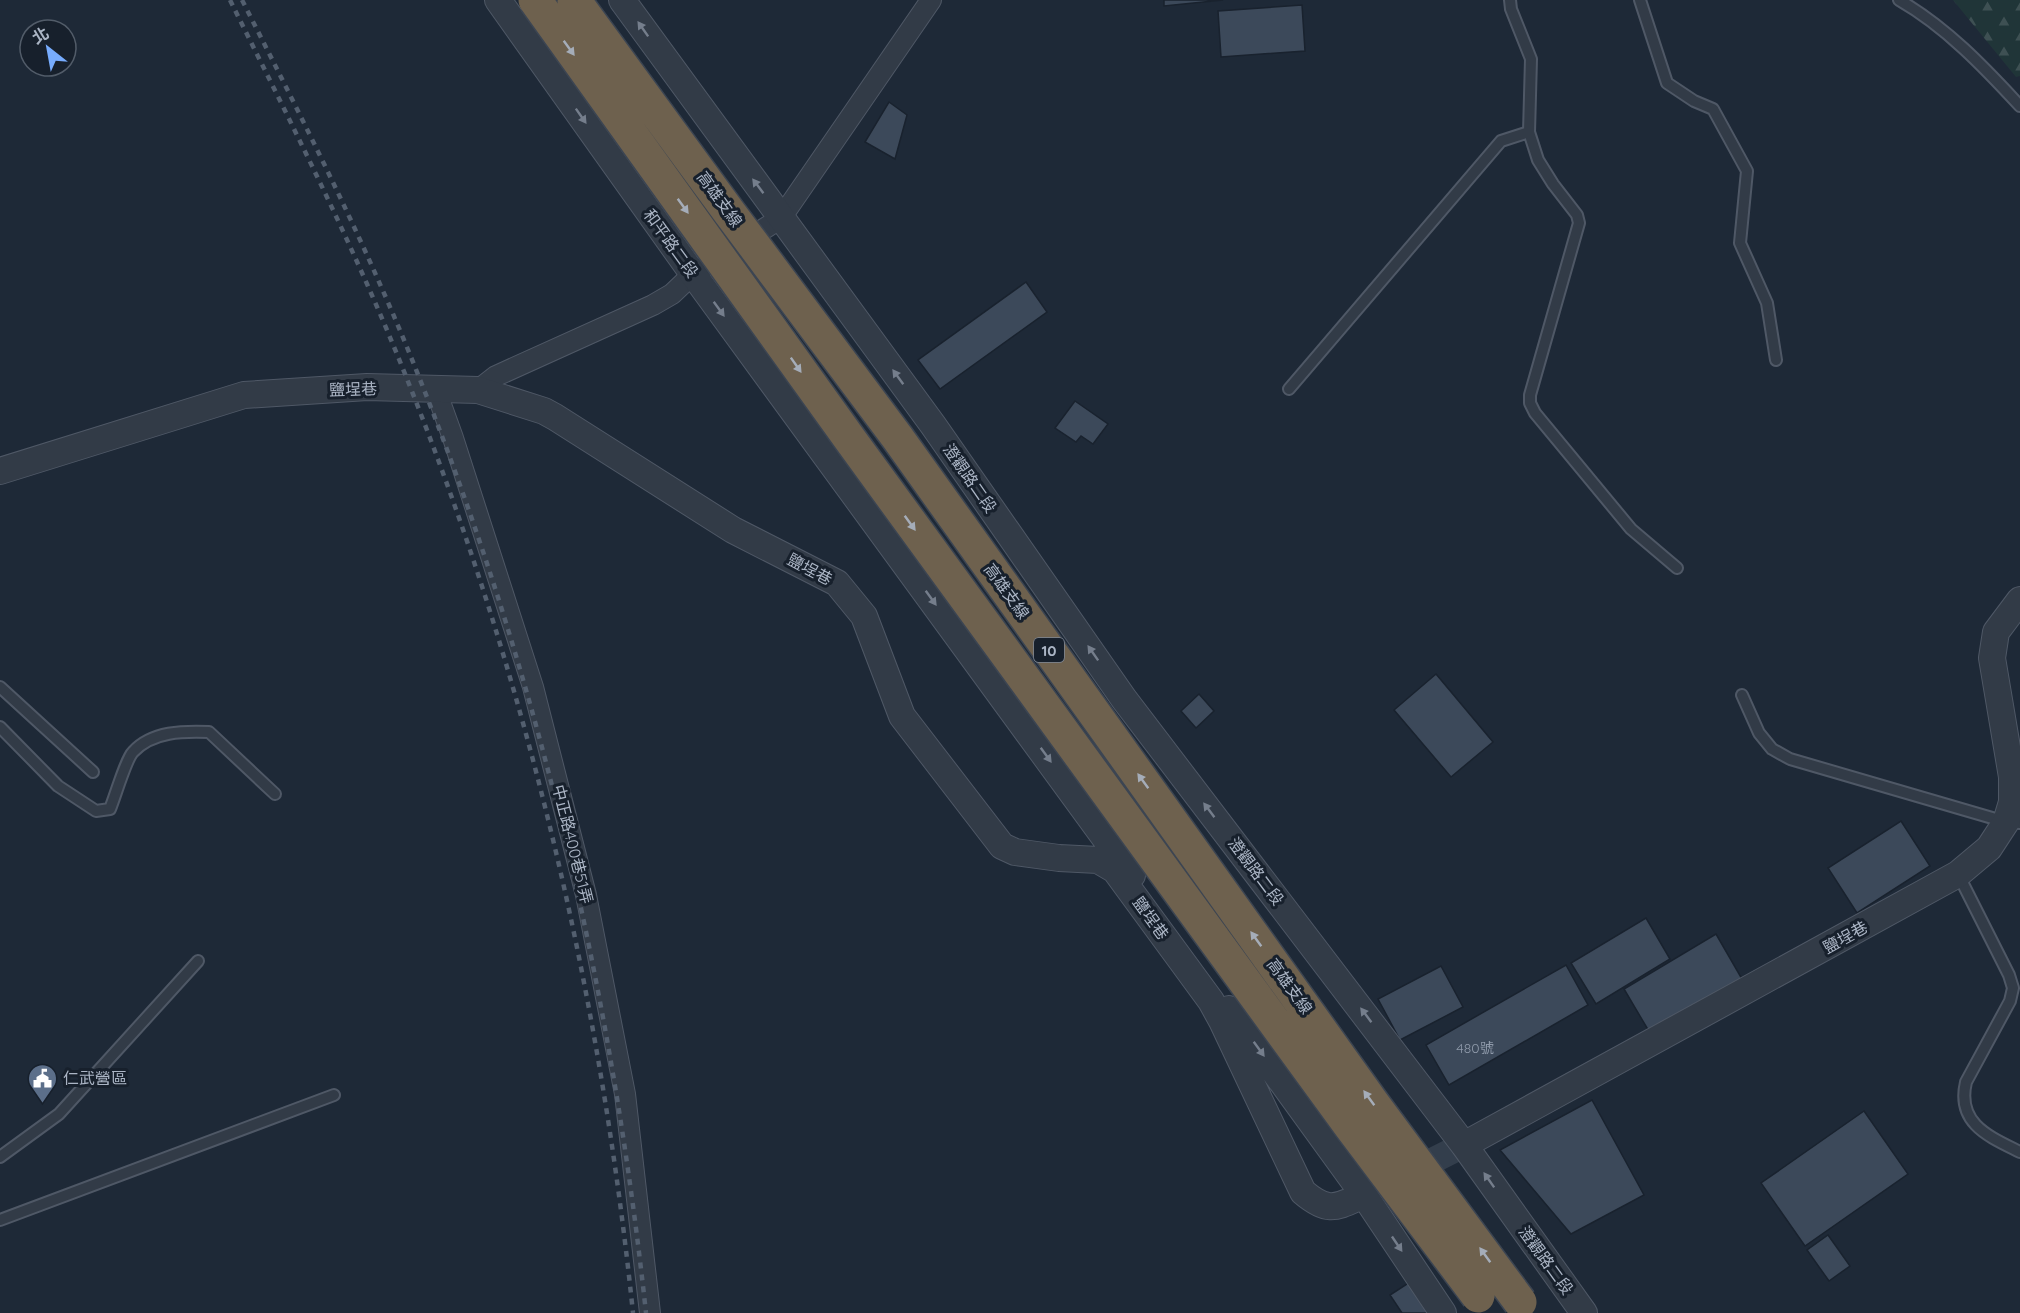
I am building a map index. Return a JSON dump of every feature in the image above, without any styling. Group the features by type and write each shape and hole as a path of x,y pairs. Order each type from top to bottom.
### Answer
{"highway":[{"name":"高雄支線","path":"535,0 856,448 1336,1107 1478,1296"},
{"name":"高雄支線","path":"574,0 897,436 1372,1102 1520,1302"}],"street":[{"name":"和平路二段","path":"498,0 693,274 1364,1195"},
{"path":"622,0 781,218"},
{"path":"478,390 496,376 653,305 672,294 693,274 781,218 931,0"},
{"name":"澄觀路二段","path":"781,218 933,425 1124,699 1464,1145 1584,1313"},
{"name":"鹽埕巷","path":"0,471 244,395 367,387 478,390 544,411 734,530 837,583 864,616 902,716 1002,846 1015,852 1098,860 1115,870 1211,1001 1303,1192 1317,1204 1335,1207 1364,1195"},
{"name":"中正路400巷51弄","path":"435,388 533,687 586,895 625,1094 650,1313"},
{"name":"鹽埕巷","path":"1464,1145 1958,874 1989,848 2013,822 2012,777 1992,658 1996,632 2020,600"},
{"path":"1364,1195 1443,1313"}],"lane":[{"path":"1510,0 1511,9 1531,59 1529,132 1538,160 1553,184 1577,214 1579,223 1530,394 1530,404 1631,529 1677,568"},
{"path":"1640,0 1667,83 1694,101 1713,109 1746,171 1740,243 1767,303 1776,360"},
{"path":"1899,0 1916,10 1982,64 2020,106"},
{"path":"1289,389 1501,141 1529,132"},
{"path":"0,687 93,772"},
{"path":"1742,695 1759,733 1772,749 1790,759 2013,822"},
{"path":"0,727 58,786 96,812 111,809 132,752 160,735 185,731 209,732 275,794"},
{"path":"1958,874 2009,975 2013,988 2010,1001 1966,1082 1964,1093 1967,1108 1976,1127 1986,1135 2020,1152"},
{"path":"0,1157 59,1114 198,961"},
{"path":"0,1220 334,1095"}],"green space":[{"path":"1953,0 2020,0 2020,76 2016,77"}],"building":[{"path":"1164,0 1223,0 1164,6"},
{"path":"1302,5 1305,51 1221,57 1218,11"},
{"path":"889,102 907,115 895,159 865,142"},
{"path":"1026,282 1047,312 940,389 918,360"},
{"path":"1075,401 1108,424 1093,444 1081,436 1076,442 1055,428"},
{"path":"1436,674 1493,742 1451,777 1394,710"},
{"path":"1199,694 1214,711 1196,728 1181,711"},
{"path":"1901,821 1930,866 1857,913 1828,868"},
{"path":"1646,918 1670,959 1596,1004 1571,963"},
{"path":"1716,934 1742,979 1650,1033 1624,989"},
{"path":"1566,965 1588,1005 1449,1085 1426,1045"},
{"path":"1441,966 1463,1007 1400,1040 1378,999"},
{"path":"1592,1100 1644,1195 1571,1234 1500,1150"},
{"path":"1864,1111 1908,1174 1805,1246 1761,1183"},
{"path":"1828,1235 1850,1266 1829,1281 1807,1250"},
{"path":"1413,1280 1436,1313 1402,1313 1390,1295"}],"tunnel":[{"path":"1364,1195 1464,1145"}],"railway":[{"path":"230,0 324,190 389,335 451,496 490,610 553,841 579,957 601,1075 619,1194 633,1313"},
{"path":"242,0 379,281 419,377 462,491 501,606 535,721 565,837 591,954 613,1073 646,1313"}],"place":[{"name":"仁武營區","path":"42,1104"}]}
